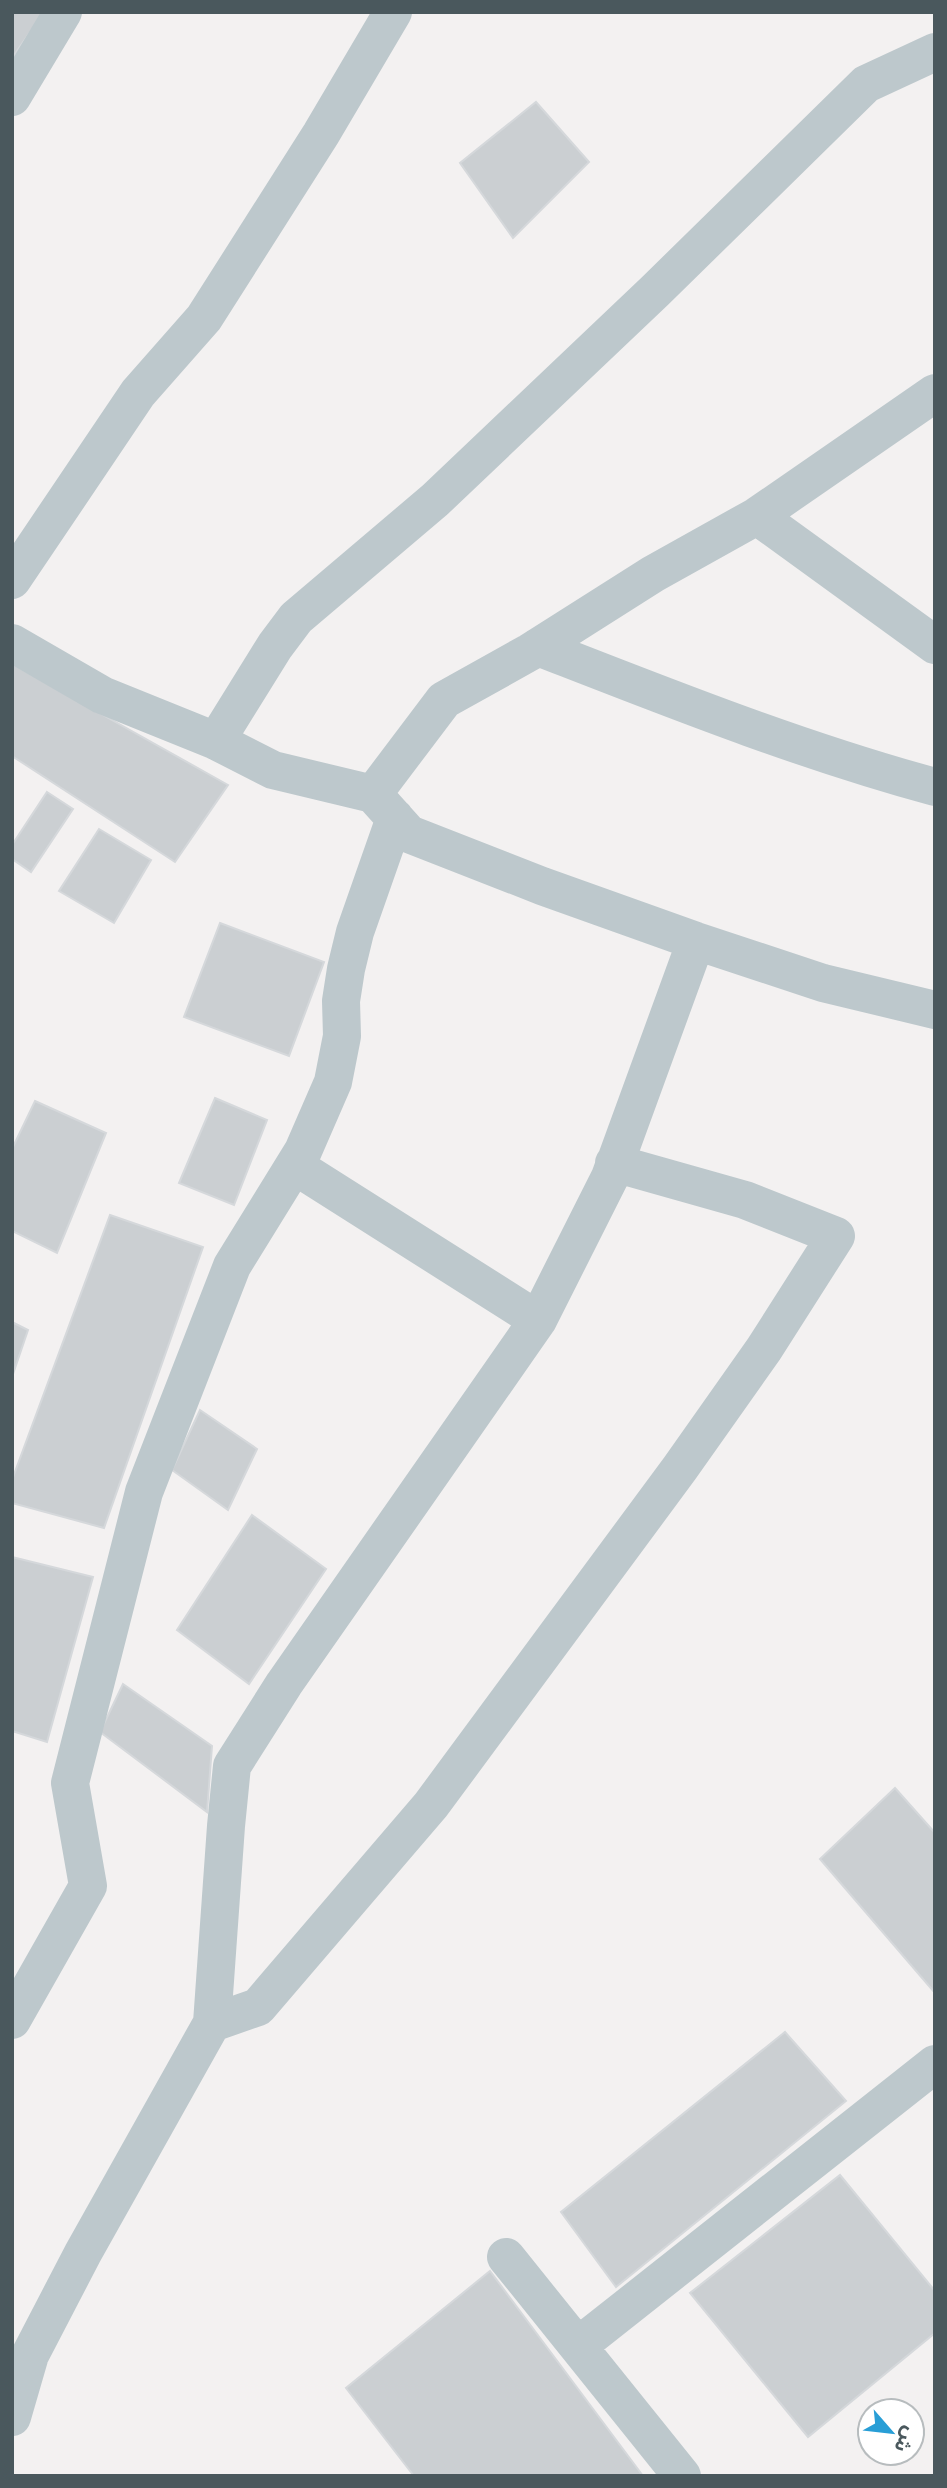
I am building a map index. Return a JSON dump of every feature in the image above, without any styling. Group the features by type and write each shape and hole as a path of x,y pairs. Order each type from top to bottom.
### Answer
{"street":[{"path":"12,97 63,12"},
{"path":"12,580 138,393 204,318 321,134 393,12"},
{"path":"216,741 275,646 296,618 435,500 655,291 866,84 935,52"},
{"path":"12,2020 88,1886 70,1783 144,1492 232,1266 295,1166 333,1082 342,1036 341,1001 346,969 384,806 444,701 538,647 653,574 757,516 935,393"},
{"path":"757,516 935,645"},
{"path":"12,643 102,695 216,741 273,770 384,806 409,834 542,886 696,941 823,983 935,1010"},
{"path":"538,647 684,704 863,768 935,787"},
{"path":"12,2417 30,2355 83,2253 212,2023 232,1766 284,1684 538,1320 610,1177 696,941"},
{"path":"212,2023 258,2007 431,1805 764,1349 836,1236 744,1200 614,1163"},
{"path":"295,1166 538,1320"},
{"path":"578,2346 935,2064"},
{"path":"506,2257 682,2476"}],"building":[{"path":"12,12 44,12 12,58"},
{"path":"536,102 589,162 513,238 460,163"},
{"path":"12,664 228,785 175,862 12,756"},
{"path":"47,792 73,809 31,872 12,859 12,845"},
{"path":"99,829 151,860 114,923 59,891"},
{"path":"220,923 324,962 289,1056 184,1017"},
{"path":"215,1098 267,1120 234,1205 179,1183"},
{"path":"35,1101 106,1133 57,1253 12,1231 12,1149"},
{"path":"110,1215 203,1247 104,1528 12,1503 12,1480"},
{"path":"12,1322 28,1330 12,1377"},
{"path":"200,1410 257,1449 228,1510 172,1470"},
{"path":"252,1515 326,1569 249,1684 177,1630"},
{"path":"12,1557 93,1577 47,1742 12,1731"},
{"path":"123,1684 212,1746 207,1812 100,1732"},
{"path":"895,1788 935,1833 935,1993 820,1859"},
{"path":"785,2032 846,2101 616,2287 561,2212"},
{"path":"840,2175 935,2291 935,2333 808,2437 690,2293"},
{"path":"490,2271 643,2476 414,2476 346,2388"}]}
